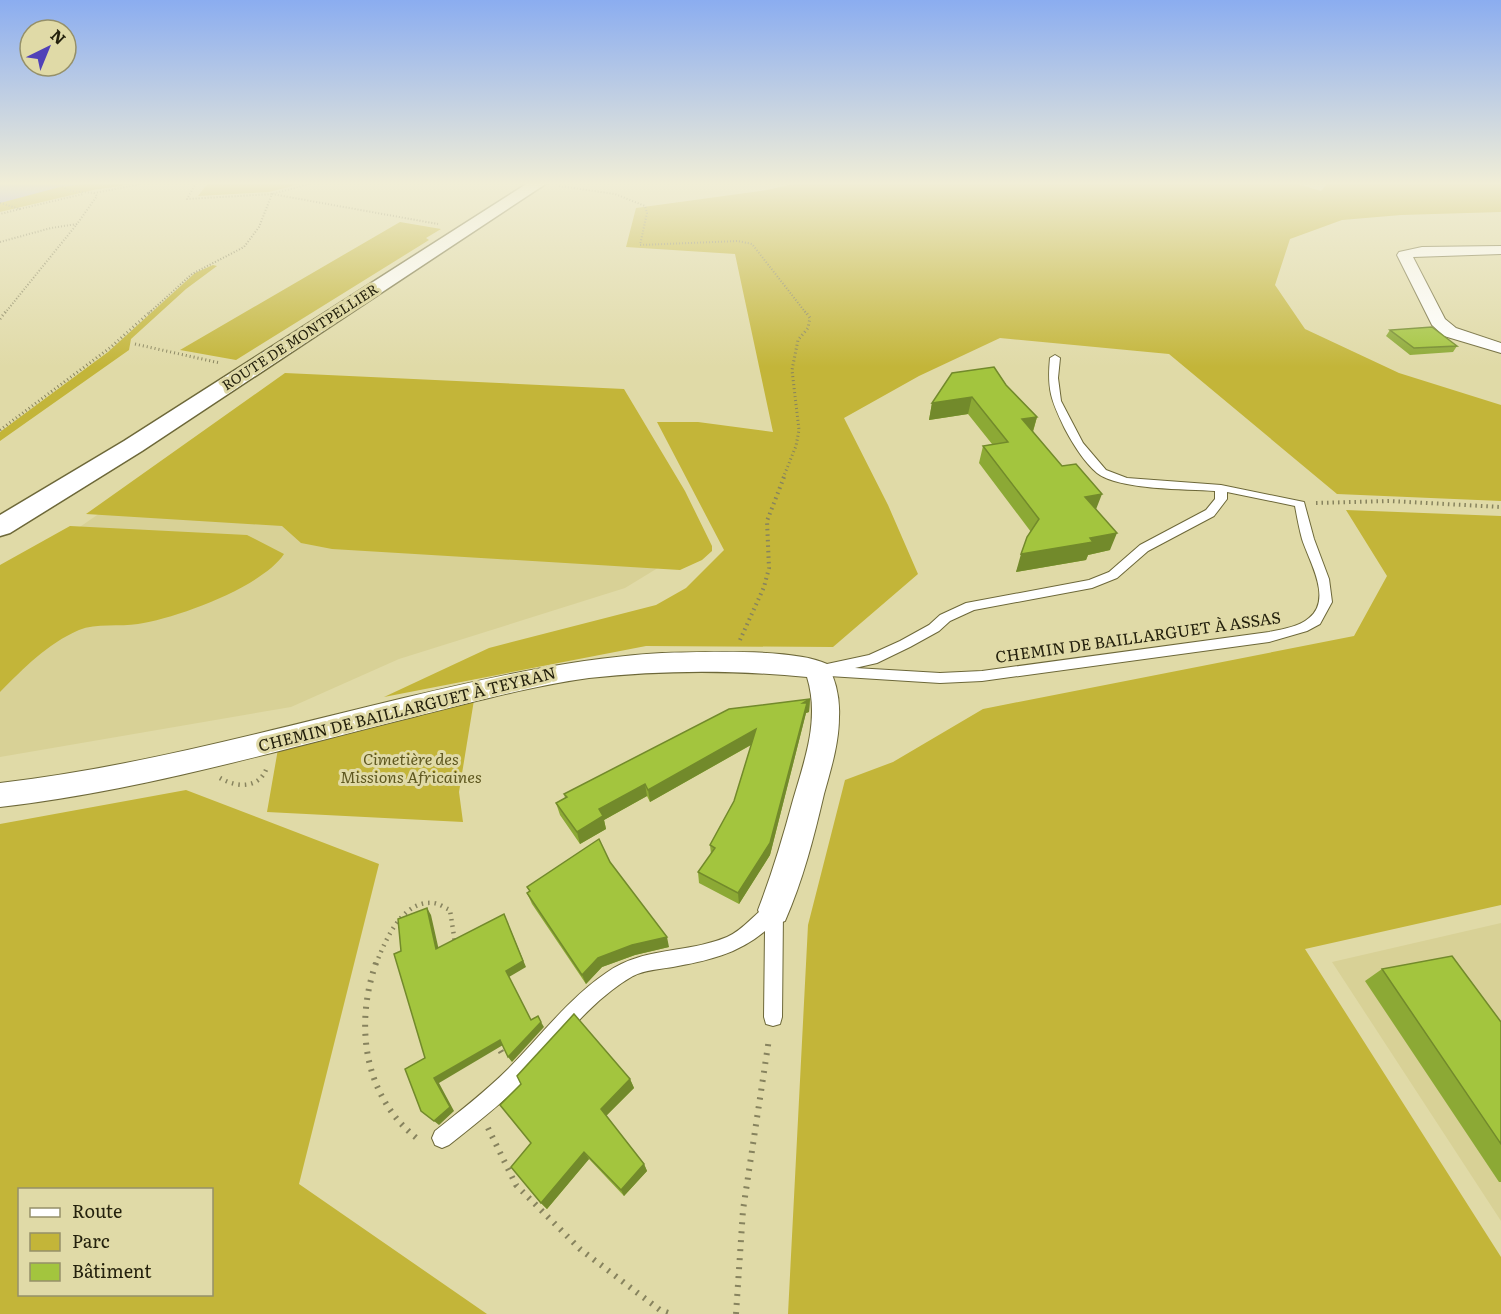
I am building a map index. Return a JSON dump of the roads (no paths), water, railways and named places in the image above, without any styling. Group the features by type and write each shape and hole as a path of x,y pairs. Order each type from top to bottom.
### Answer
{"main road":[{"name":"ROUTE DE MONTPELLIER","path":"0,527 61,491 443,244"},
{"name":"ROUTE DE MONTPELLIER","path":"0,516 61,491"}],"street":[{"path":"1501,250 1422,251 1404,255 1438,322 1450,332 1501,348"},
{"name":"CHEMIN DE BAILLARGUET À TEYRAN","path":"0,795 61,788 136,773 553,673 634,664 730,663 803,667 818,671"},
{"path":"774,910 791,865 823,743 826,716 824,690 818,671"}],"lane":[{"path":"818,671 880,655 905,644 934,628 945,618 971,606 1092,584 1113,575 1144,548 1210,513 1221,499 1221,488 1125,481 1102,472 1078,444 1056,401 1053,378 1055,358"},
{"name":"CHEMIN DE BAILLARGUET À ASSAS","path":"818,671 940,678 982,676 1269,637 1302,628 1315,621 1326,602 1323,579 1308,538 1300,504 1221,488"},
{"path":"773,1017 774,910"},
{"path":"442,1138 486,1104 601,989 627,970 648,962 716,951 734,944 762,924 774,910"}],"park label":[{"name":"Cimetière des Missions Africaines","path":"411,768"}]}
